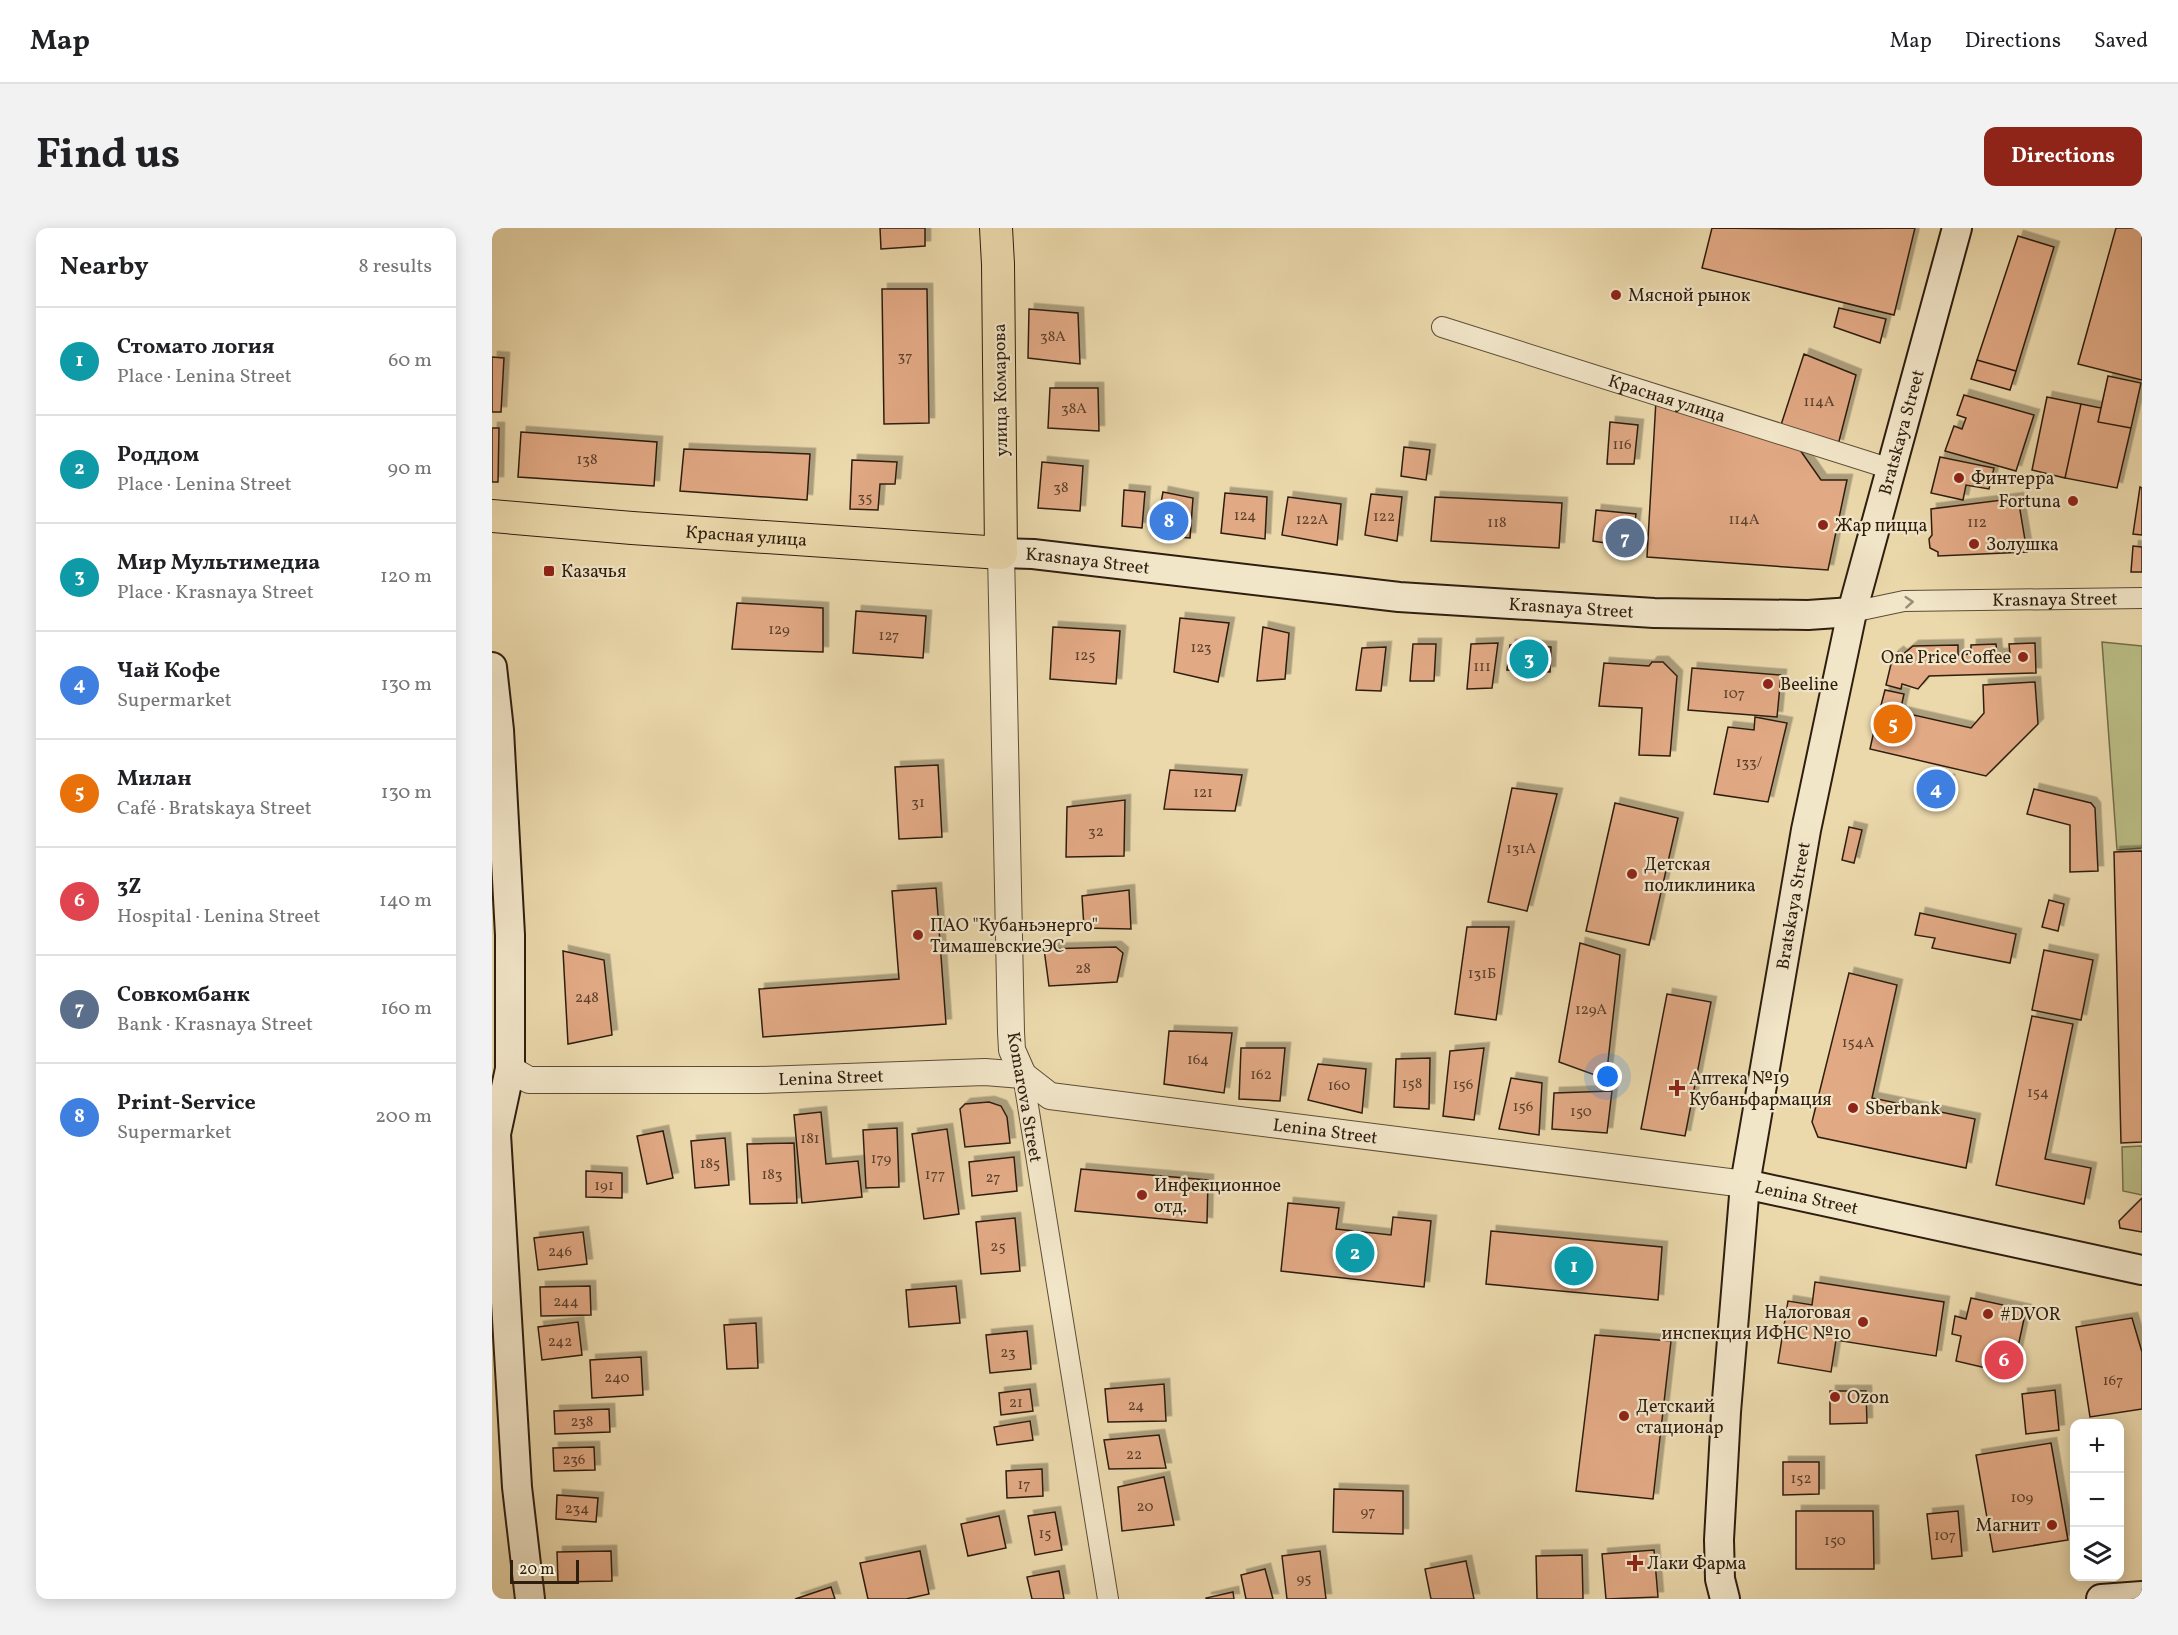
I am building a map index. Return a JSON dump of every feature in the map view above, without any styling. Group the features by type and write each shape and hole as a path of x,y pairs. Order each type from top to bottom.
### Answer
{"main road":[{"name":"улица Комарова","path":"996,228 1001,553"},
{"name":"Bratskaya Street","path":"1725,1599 1720,1579 1719,1540 1726,1412 1745,1184 1806,830 1852,612 1957,228"},
{"name":"Красная улица","path":"492,516 632,528 1001,553"},
{"name":"Krasnaya Street","path":"1001,553 1034,554 1399,597 1654,613 1808,615 1852,612"},
{"path":"492,667 499,730 510,935 510,1069 496,1134 517,1487 530,1599"},
{"name":"Lenina Street","path":"1745,1184 2142,1270"},
{"path":"2101,1599 2142,1596"}],"street":[{"name":"Красная улица","path":"1442,327 1891,469"},
{"name":"Komarova Street","path":"1001,553 1012,1050 1023,1075 1108,1599"},
{"name":"Krasnaya Street","path":"1852,612 1904,601 2142,598"},
{"name":"Lenina Street","path":"510,1069 530,1080 759,1080 985,1072 1023,1075 1050,1096 1745,1184"}],"green space":[{"path":"2102,642 2142,646 2142,848 2117,850"},
{"path":"2142,1146 2142,1195 2123,1191 2122,1147"}],"building":[{"path":"880,228 925,228 925,246 881,249"},
{"path":"1712,228 1915,228 1894,315 1702,268"},
{"path":"2116,228 2142,228 2142,380 2078,364"},
{"path":"2018,236 2054,247 2016,371 1977,360"},
{"path":"882,289 927,289 929,423 884,424"},
{"path":"1839,308 1886,319 1880,343 1834,327"},
{"path":"1029,309 1078,313 1080,364 1028,358"},
{"path":"1804,354 1856,375 1838,445 1780,428"},
{"path":"492,357 504,358 501,412 492,412"},
{"path":"1977,360 2016,371 2010,390 1971,379"},
{"path":"2108,376 2141,383 2131,428 2098,422"},
{"path":"1050,388 1098,388 1099,431 1048,428"},
{"path":"1964,395 2034,415 2016,471 1945,451 1954,426 1962,429 1966,418 1957,415"},
{"path":"2047,397 2081,404 2065,478 2032,470"},
{"path":"1656,400 1800,450 1821,480 1847,480 1828,570 1647,557"},
{"path":"2081,404 2101,408 2098,422 2131,428 2117,488 2065,478"},
{"path":"1610,422 1638,425 1634,464 1607,464"},
{"path":"492,428 499,428 498,482 492,482"},
{"path":"521,432 657,442 654,486 518,477"},
{"path":"1404,447 1430,450 1426,480 1401,476"},
{"path":"684,449 810,454 807,500 680,491"},
{"path":"1940,457 1994,468 1989,489 1966,485 1963,500 1931,493"},
{"path":"852,460 897,462 895,484 880,484 878,510 850,509"},
{"path":"1042,462 1083,466 1080,511 1038,508"},
{"path":"2140,487 2142,488 2142,535 2133,534"},
{"path":"1124,490 1145,492 1142,528 1122,526"},
{"path":"1163,492 1193,498 1190,538 1155,535"},
{"path":"1225,493 1267,497 1265,539 1221,533"},
{"path":"1371,494 1402,497 1397,541 1365,535"},
{"path":"1288,497 1341,504 1337,545 1282,535"},
{"path":"1435,497 1562,503 1559,548 1431,541"},
{"path":"2018,498 2027,552 1938,556 1938,552 1930,548 1931,509"},
{"path":"1596,510 1636,514 1631,547 1593,541"},
{"path":"2133,546 2142,547 2142,572 2131,572"},
{"path":"737,603 823,608 823,652 732,649"},
{"path":"856,611 926,616 923,658 853,653"},
{"path":"1180,618 1229,623 1218,682 1174,672"},
{"path":"1053,627 1120,631 1116,684 1050,679"},
{"path":"1263,627 1289,633 1285,679 1257,681"},
{"path":"1498,643 1492,688 1467,689 1471,644"},
{"path":"2035,643 2036,673 1929,676 1918,689 1902,684 1901,689 1886,685 1891,664 1897,660 1893,656 1898,652 1902,655 1913,646 1958,645 1958,655 1971,654 1971,645 1996,644 1997,654 2010,654 2009,644"},
{"path":"1413,644 1436,644 1434,681 1410,681"},
{"path":"1510,645 1551,647 1550,672 1507,670"},
{"path":"1386,647 1381,691 1356,690 1362,648"},
{"path":"1652,662 1663,662 1677,676 1670,756 1639,755 1642,708 1599,706 1604,663 1649,666"},
{"path":"1692,668 1781,675 1777,717 1688,710"},
{"path":"2035,682 2038,724 1986,776 1870,749 1875,726 1885,728 1888,715 1879,713 1885,690 1904,694 1900,712 1971,728 1984,713 1983,685"},
{"path":"1755,717 1787,723 1768,802 1714,794 1728,727 1754,730"},
{"path":"938,765 942,837 899,839 895,767"},
{"path":"1170,770 1242,775 1235,811 1164,809"},
{"path":"1927,776 1949,780 1943,803 1922,798"},
{"path":"1512,788 1557,794 1527,911 1488,902"},
{"path":"2034,789 2091,803 2095,808 2098,871 2070,872 2070,825 2027,814"},
{"path":"1125,800 1124,856 1066,857 1067,807"},
{"name":"Детская поликлиника","path":"1615,803 1678,818 1649,945 1586,931"},
{"path":"1849,827 1862,830 1854,863 1842,860"},
{"path":"2142,851 2142,1142 2121,1143 2114,852"},
{"name":"ПАО \"Кубаньэнерго\" ТимашевскиеЭС","path":"936,888 946,1024 763,1037 759,989 899,979 892,891"},
{"path":"1129,890 1131,929 1084,928 1082,896"},
{"path":"2049,900 2064,904 2058,931 2042,927"},
{"path":"1920,913 2016,934 2010,963 1932,948 1935,938 1915,935"},
{"path":"1467,927 1509,927 1496,1020 1455,1014"},
{"path":"1580,943 1620,955 1606,1079 1559,1062"},
{"path":"1116,947 1123,953 1117,982 1049,986 1044,949"},
{"path":"2044,950 2093,960 2081,1020 2032,1010"},
{"path":"563,951 604,960 612,1035 568,1044"},
{"path":"1849,973 1897,985 1872,1098 1975,1119 1966,1168 1818,1137 1812,1122"},
{"path":"1667,994 1711,1002 1685,1136 1641,1129"},
{"path":"2032,1016 2073,1024 2045,1159 2091,1168 2084,1204 1996,1185"},
{"path":"1169,1031 1232,1033 1224,1093 1164,1084"},
{"path":"1241,1048 1285,1048 1280,1101 1239,1099"},
{"path":"1484,1048 1474,1120 1443,1116 1450,1051"},
{"path":"1430,1058 1429,1109 1394,1107 1396,1059"},
{"path":"1318,1064 1366,1069 1362,1113 1308,1100"},
{"path":"1511,1078 1542,1083 1539,1135 1499,1129"},
{"path":"1612,1091 1607,1133 1552,1129 1554,1093"},
{"path":"989,1102 1001,1106 1007,1117 1010,1143 965,1147 960,1109 965,1104"},
{"path":"821,1112 826,1164 858,1161 862,1197 802,1203 794,1115"},
{"path":"897,1128 899,1187 866,1188 863,1130"},
{"path":"947,1129 959,1214 924,1219 912,1134"},
{"path":"663,1131 673,1178 647,1184 637,1136"},
{"path":"725,1138 729,1185 695,1188 691,1141"},
{"path":"794,1143 797,1203 750,1204 747,1144"},
{"path":"1014,1157 1017,1191 972,1196 969,1162"},
{"name":"Инфекционное отд.","path":"1081,1169 1208,1180 1207,1223 1075,1211"},
{"path":"586,1171 622,1173 622,1198 586,1197"},
{"path":"2142,1198 2142,1232 2120,1228 2119,1221"},
{"path":"1288,1203 1339,1208 1336,1229 1391,1235 1393,1217 1431,1221 1424,1287 1281,1271"},
{"path":"1015,1218 1020,1271 981,1274 976,1222"},
{"path":"1491,1231 1662,1247 1658,1300 1486,1284"},
{"path":"583,1232 587,1264 538,1270 534,1238"},
{"name":"Налоговая инспекция ИФНС №10","path":"1815,1282 1944,1302 1936,1356 1836,1340 1831,1372 1778,1363 1788,1301 1812,1305"},
{"path":"590,1286 591,1315 541,1316 540,1287"},
{"path":"956,1286 960,1323 909,1327 906,1290"},
{"path":"1971,1298 2026,1310 2012,1374 1956,1361 1961,1336 1952,1334 1955,1316 1966,1319"},
{"path":"2132,1318 2142,1352 2142,1409 2090,1417 2076,1327"},
{"path":"578,1322 582,1355 542,1360 538,1327"},
{"path":"756,1323 758,1368 727,1369 724,1325"},
{"path":"1027,1331 1031,1369 990,1373 986,1335"},
{"name":"Детскаий стационар","path":"1595,1335 1671,1341 1653,1499 1576,1491"},
{"path":"641,1357 643,1395 592,1398 590,1360"},
{"path":"1164,1384 1166,1421 1108,1422 1105,1389"},
{"path":"1030,1389 1033,1411 1001,1415 999,1393"},
{"path":"2055,1390 2059,1430 2026,1434 2022,1394"},
{"path":"1830,1391 1866,1391 1867,1423 1830,1424"},
{"path":"609,1409 610,1432 555,1434 554,1411"},
{"path":"1030,1421 1033,1440 997,1445 994,1427"},
{"path":"1159,1435 1166,1468 1109,1469 1104,1440"},
{"path":"2051,1443 2068,1540 1993,1552 1976,1455"},
{"path":"594,1447 595,1470 554,1471 553,1448"},
{"path":"1783,1462 1819,1462 1819,1494 1783,1495"},
{"path":"1042,1469 1043,1496 1007,1498 1006,1471"},
{"path":"1164,1477 1174,1525 1122,1531 1118,1487"},
{"path":"1334,1489 1403,1491 1403,1534 1333,1532"},
{"path":"557,1495 598,1498 596,1522 556,1519"},
{"path":"1796,1511 1873,1511 1874,1569 1796,1569"},
{"path":"1958,1511 1962,1556 1932,1559 1927,1514"},
{"path":"1055,1512 1062,1550 1035,1555 1028,1516"},
{"path":"999,1516 1006,1548 968,1556 961,1524"},
{"path":"1654,1550 1658,1597 1606,1599 1602,1554"},
{"path":"611,1551 612,1581 558,1582 557,1552"},
{"path":"920,1551 929,1594 906,1599 868,1599 860,1563"},
{"path":"1320,1551 1326,1599 1287,1599 1282,1556"},
{"path":"1582,1555 1583,1599 1537,1599 1536,1556"},
{"path":"1466,1561 1474,1599 1431,1599 1425,1569"},
{"path":"1265,1569 1273,1599 1246,1599 1241,1575"},
{"path":"1059,1571 1064,1599 1032,1599 1027,1577"},
{"path":"831,1587 835,1599 795,1599"},
{"path":"1233,1592 1234,1599 1206,1599 1206,1598"}],"place":[{"name":"Мясной рынок","path":"1616,295"},
{"name":"Финтерра","path":"1959,478"},
{"name":"Fortuna","path":"2073,501"},
{"name":"Print-Service","path":"1169,521"},
{"name":"Жар пицца","path":"1823,525"},
{"name":"Совкомбанк","path":"1625,538"},
{"name":"Золушка","path":"1974,544"},
{"name":"Казачья","path":"549,571"},
{"name":"One Price Coffee","path":"2023,657"},
{"name":"Мир Мультимедиа","path":"1529,659"},
{"name":"Beeline","path":"1768,684"},
{"name":"Милан","path":"1893,724"},
{"name":"Чай Кофе","path":"1936,789"},
{"name":"Детская поликлиника","path":"1632,874"},
{"name":"ПАО \"Кубаньэнерго\" ТимашевскиеЭС","path":"918,935"},
{"name":"Аптека №19 Кубаньфармация","path":"1677,1088"},
{"name":"Sberbank","path":"1853,1108"},
{"name":"Инфекционное отд.","path":"1142,1195"},
{"name":"Роддом","path":"1355,1253"},
{"name":"Стомато логия","path":"1574,1266"},
{"name":"#DVOR","path":"1988,1314"},
{"name":"Налоговая инспекция ИФНС №10","path":"1863,1322"},
{"name":"3Z","path":"2004,1360"},
{"name":"Ozon","path":"1835,1397"},
{"name":"Детскаий стационар","path":"1624,1416"},
{"name":"Магнит","path":"2052,1525"},
{"name":"Лаки Фарма","path":"1635,1563"}]}
